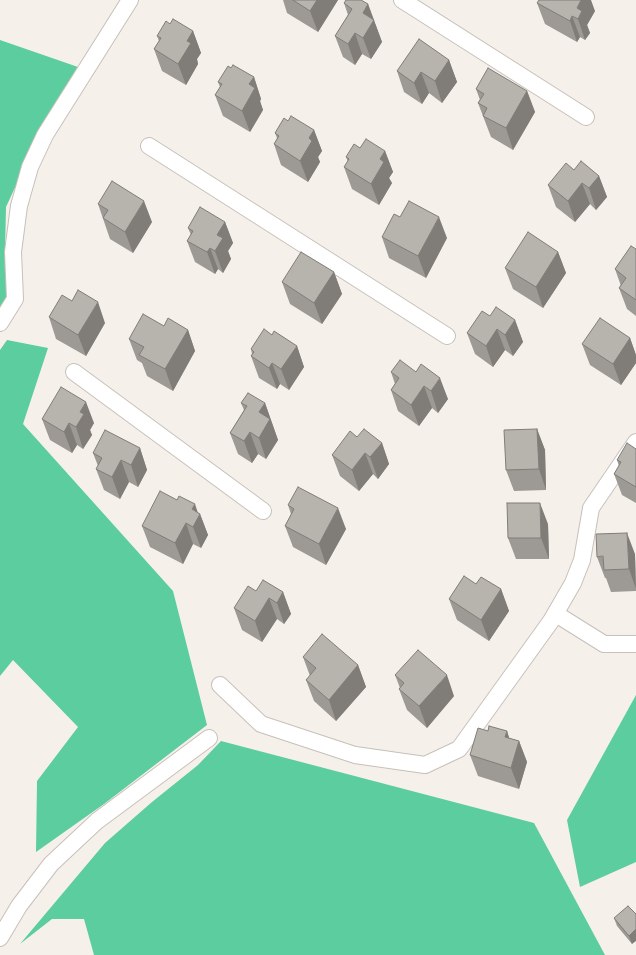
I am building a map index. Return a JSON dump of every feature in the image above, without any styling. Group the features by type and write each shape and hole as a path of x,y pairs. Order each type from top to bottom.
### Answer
{"street":[{"path":"0,323 15,299 13,252 19,206 28,174 46,135 130,0"},
{"path":"402,0 586,116"},
{"path":"149,146 447,336"},
{"path":"74,372 263,511"},
{"path":"220,685 260,724 355,754 425,765 459,750 511,680 556,614 573,583 582,560 591,508 636,442"},
{"path":"556,614 604,644 636,644"},
{"path":"0,938 19,906 51,864 97,821 209,738"}],"green space":[{"path":"0,40 78,67 42,129 6,207 5,253 9,299 0,313"},
{"path":"7,340 48,348 23,424 173,591 207,725 104,804 36,852 37,781 78,727 13,660 0,676 0,350"},
{"path":"636,695 636,862 580,887 567,820"},
{"path":"221,741 534,823 605,955 94,955 84,919 52,919 20,944 105,843 152,802 198,765"}],"building":[{"path":"293,0 317,0 310,11"},
{"path":"346,0 361,0 368,4 363,13 374,20 363,38 355,33 348,44 335,36 352,9 344,3"},
{"path":"539,0 581,0 577,8 582,11 578,19 572,16 570,21 537,3"},
{"path":"173,19 193,31 187,41 191,43 178,64 154,49 161,38 157,36 166,21 170,24"},
{"path":"419,39 449,60 435,81 421,72 414,83 397,71"},
{"path":"233,65 254,77 249,84 255,88 242,111 215,95 222,84 218,82 228,66 231,68"},
{"path":"488,68 527,91 506,128 483,116 487,108 478,103 484,94 476,89"},
{"path":"291,116 314,130 309,138 312,141 300,161 274,144 279,136 275,133 284,118 288,121"},
{"path":"366,139 385,151 380,159 384,162 371,184 344,167 349,159 346,157 354,144 360,148"},
{"path":"581,161 599,176 589,188 582,183 568,201 548,185 566,163 574,170"},
{"path":"112,181 144,201 125,232 103,218 108,210 98,204"},
{"path":"409,201 439,217 418,256 382,237 394,214 400,217"},
{"path":"200,207 225,222 217,235 223,238 215,251 210,248 207,252 187,241 193,231 188,228"},
{"path":"528,232 558,252 536,287 505,268"},
{"path":"631,246 636,249 636,300 619,288 626,278 615,269"},
{"path":"301,252 334,272 314,303 282,282"},
{"path":"78,290 98,302 78,335 49,317 62,295 72,301"},
{"path":"496,307 515,320 505,335 497,329 486,346 467,333 482,311 490,316"},
{"path":"143,314 164,326 168,318 188,330 165,369 139,355 144,347 129,339"},
{"path":"600,318 630,338 613,364 582,344"},
{"path":"264,329 272,335 274,331 297,346 281,369 272,363 269,368 251,356 254,352 251,349"},
{"path":"400,360 416,372 421,364 440,378 431,391 424,386 411,405 391,390 399,378 391,372"},
{"path":"61,387 86,402 80,412 84,414 76,427 69,423 64,432 42,419"},
{"path":"248,393 265,403 259,412 270,419 259,438 250,432 244,441 230,433 247,406 241,403"},
{"path":"364,429 382,443 370,457 365,453 352,470 332,455 350,431 357,437"},
{"path":"537,429 539,469 506,470 504,430"},
{"path":"105,430 140,448 131,465 121,460 112,477 96,469 102,458 93,453"},
{"path":"627,443 636,449 636,487 614,474 621,462 617,460"},
{"path":"298,487 338,508 319,544 285,526 294,509 288,505"},
{"path":"160,491 177,500 179,496 195,504 192,509 200,514 193,527 186,523 175,543 142,526"},
{"path":"507,503 540,503 541,538 508,538"},
{"path":"627,533 629,569 604,570 603,556 597,557 596,534"},
{"path":"464,576 476,584 481,577 501,589 481,620 449,599"},
{"path":"263,580 283,592 277,603 269,598 255,621 234,608 248,586 256,591"},
{"path":"322,634 358,665 329,700 306,680 316,668 303,657"},
{"path":"418,650 447,675 419,706 399,689 404,683 395,675"},
{"path":"489,726 507,731 505,737 519,741 511,768 470,755 478,728 488,731"},
{"path":"628,906 636,914 636,929 629,936 614,918"}]}
